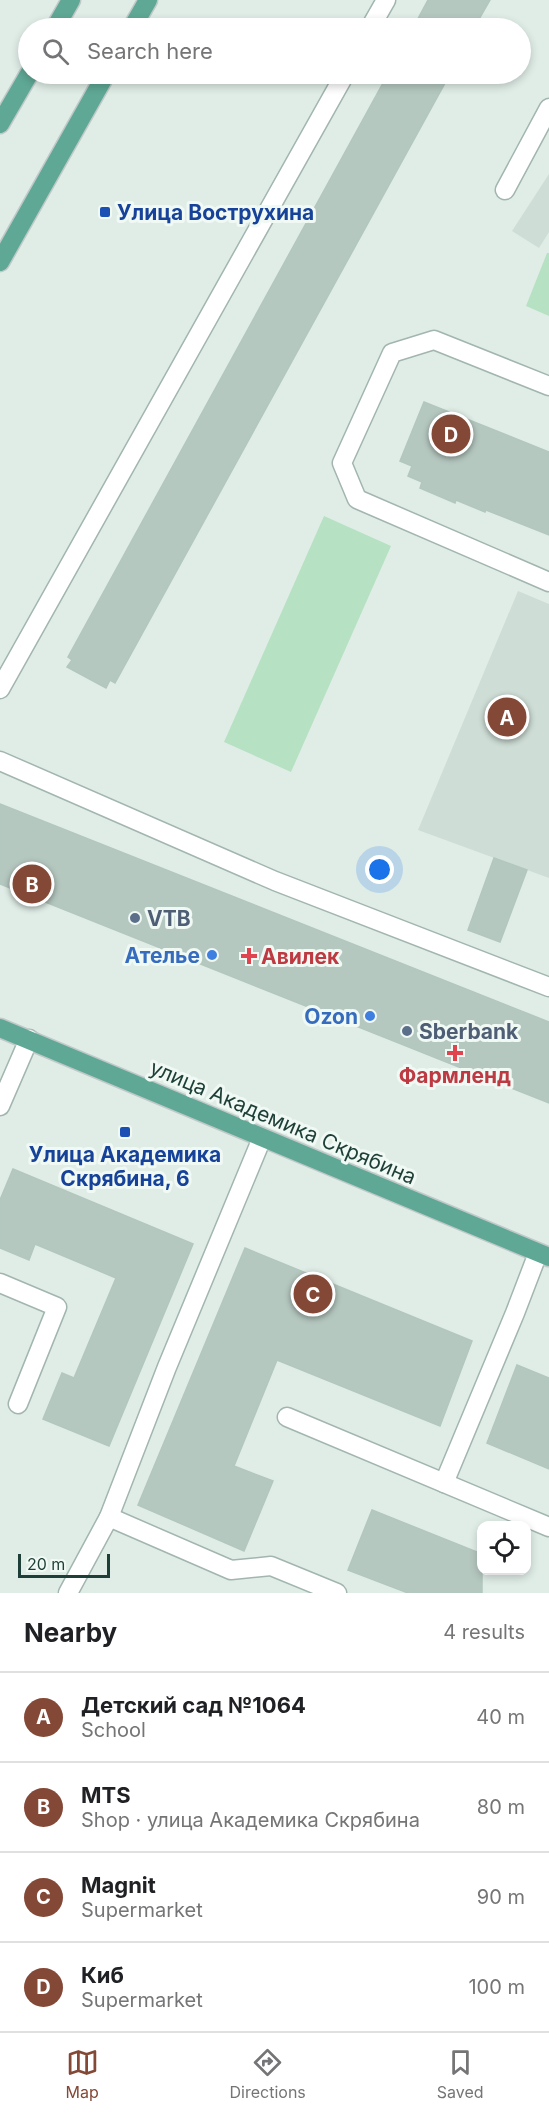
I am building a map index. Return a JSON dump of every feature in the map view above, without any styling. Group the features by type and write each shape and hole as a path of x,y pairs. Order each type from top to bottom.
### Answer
{"main road":[{"path":"61,18 71,0"},
{"path":"138,18 148,0"},
{"path":"0,124 23,84"},
{"path":"0,262 100,84"},
{"name":"улица Академика Скрябина","path":"0,1028 543,1255"}],"lane":[{"path":"376,18 386,0"},
{"path":"0,689 339,84"},
{"path":"505,190 549,108"},
{"path":"549,386 434,340 392,353 342,463 357,499 549,582"},
{"path":"0,760 275,881 549,987"},
{"path":"0,1106 29,1039"},
{"path":"68,1593 109,1517 167,1367 262,1138"},
{"path":"444,1483 515,1313 543,1255"},
{"path":"0,1283 57,1307 18,1404"},
{"path":"287,1417 549,1527"},
{"path":"109,1517 231,1570 271,1566 337,1593"}],"shaded area":[{"path":"549,174 549,232 539,248 512,231"},
{"path":"518,591 549,604 549,878 418,830"}],"green space":[{"path":"547,253 549,253 549,316 526,306"},
{"path":"324,516 391,546 291,772 224,742"}],"building":[{"path":"428,0 490,0 480,18 418,18"},
{"path":"383,84 444,84 115,683 110,680 106,688 67,667 72,660 68,657"},
{"path":"424,402 549,452 549,535 486,510 485,512 456,500 455,503 420,488 422,482 408,476 412,466 400,461"},
{"path":"0,804 549,1022 549,1103 0,884"},
{"path":"494,858 527,870 500,942 468,930"},
{"path":"13,1169 193,1244 109,1446 43,1419 62,1373 74,1378 116,1278 35,1244 29,1260 0,1248 0,1200"},
{"path":"245,1248 472,1341 440,1426 277,1360 234,1466 273,1481 244,1551 138,1505"},
{"path":"517,1365 549,1378 549,1469 487,1443"},
{"path":"372,1510 477,1552 477,1575 482,1575 482,1593 408,1593 348,1570"}],"place":[{"name":"Улица Вострухина","path":"105,212"},
{"name":"Киб","path":"451,434"},
{"name":"Детский сад №1064","path":"507,717"},
{"name":"MTS","path":"32,884"},
{"name":"VTB","path":"135,918"},
{"name":"Ателье","path":"212,955"},
{"name":"Авилек","path":"249,956"},
{"name":"Ozon","path":"370,1016"},
{"name":"Sberbank","path":"407,1031"},
{"name":"Фармленд","path":"455,1053"},
{"name":"Улица Академика Скрябина, 6","path":"125,1132"},
{"name":"Magnit","path":"313,1294"}]}
